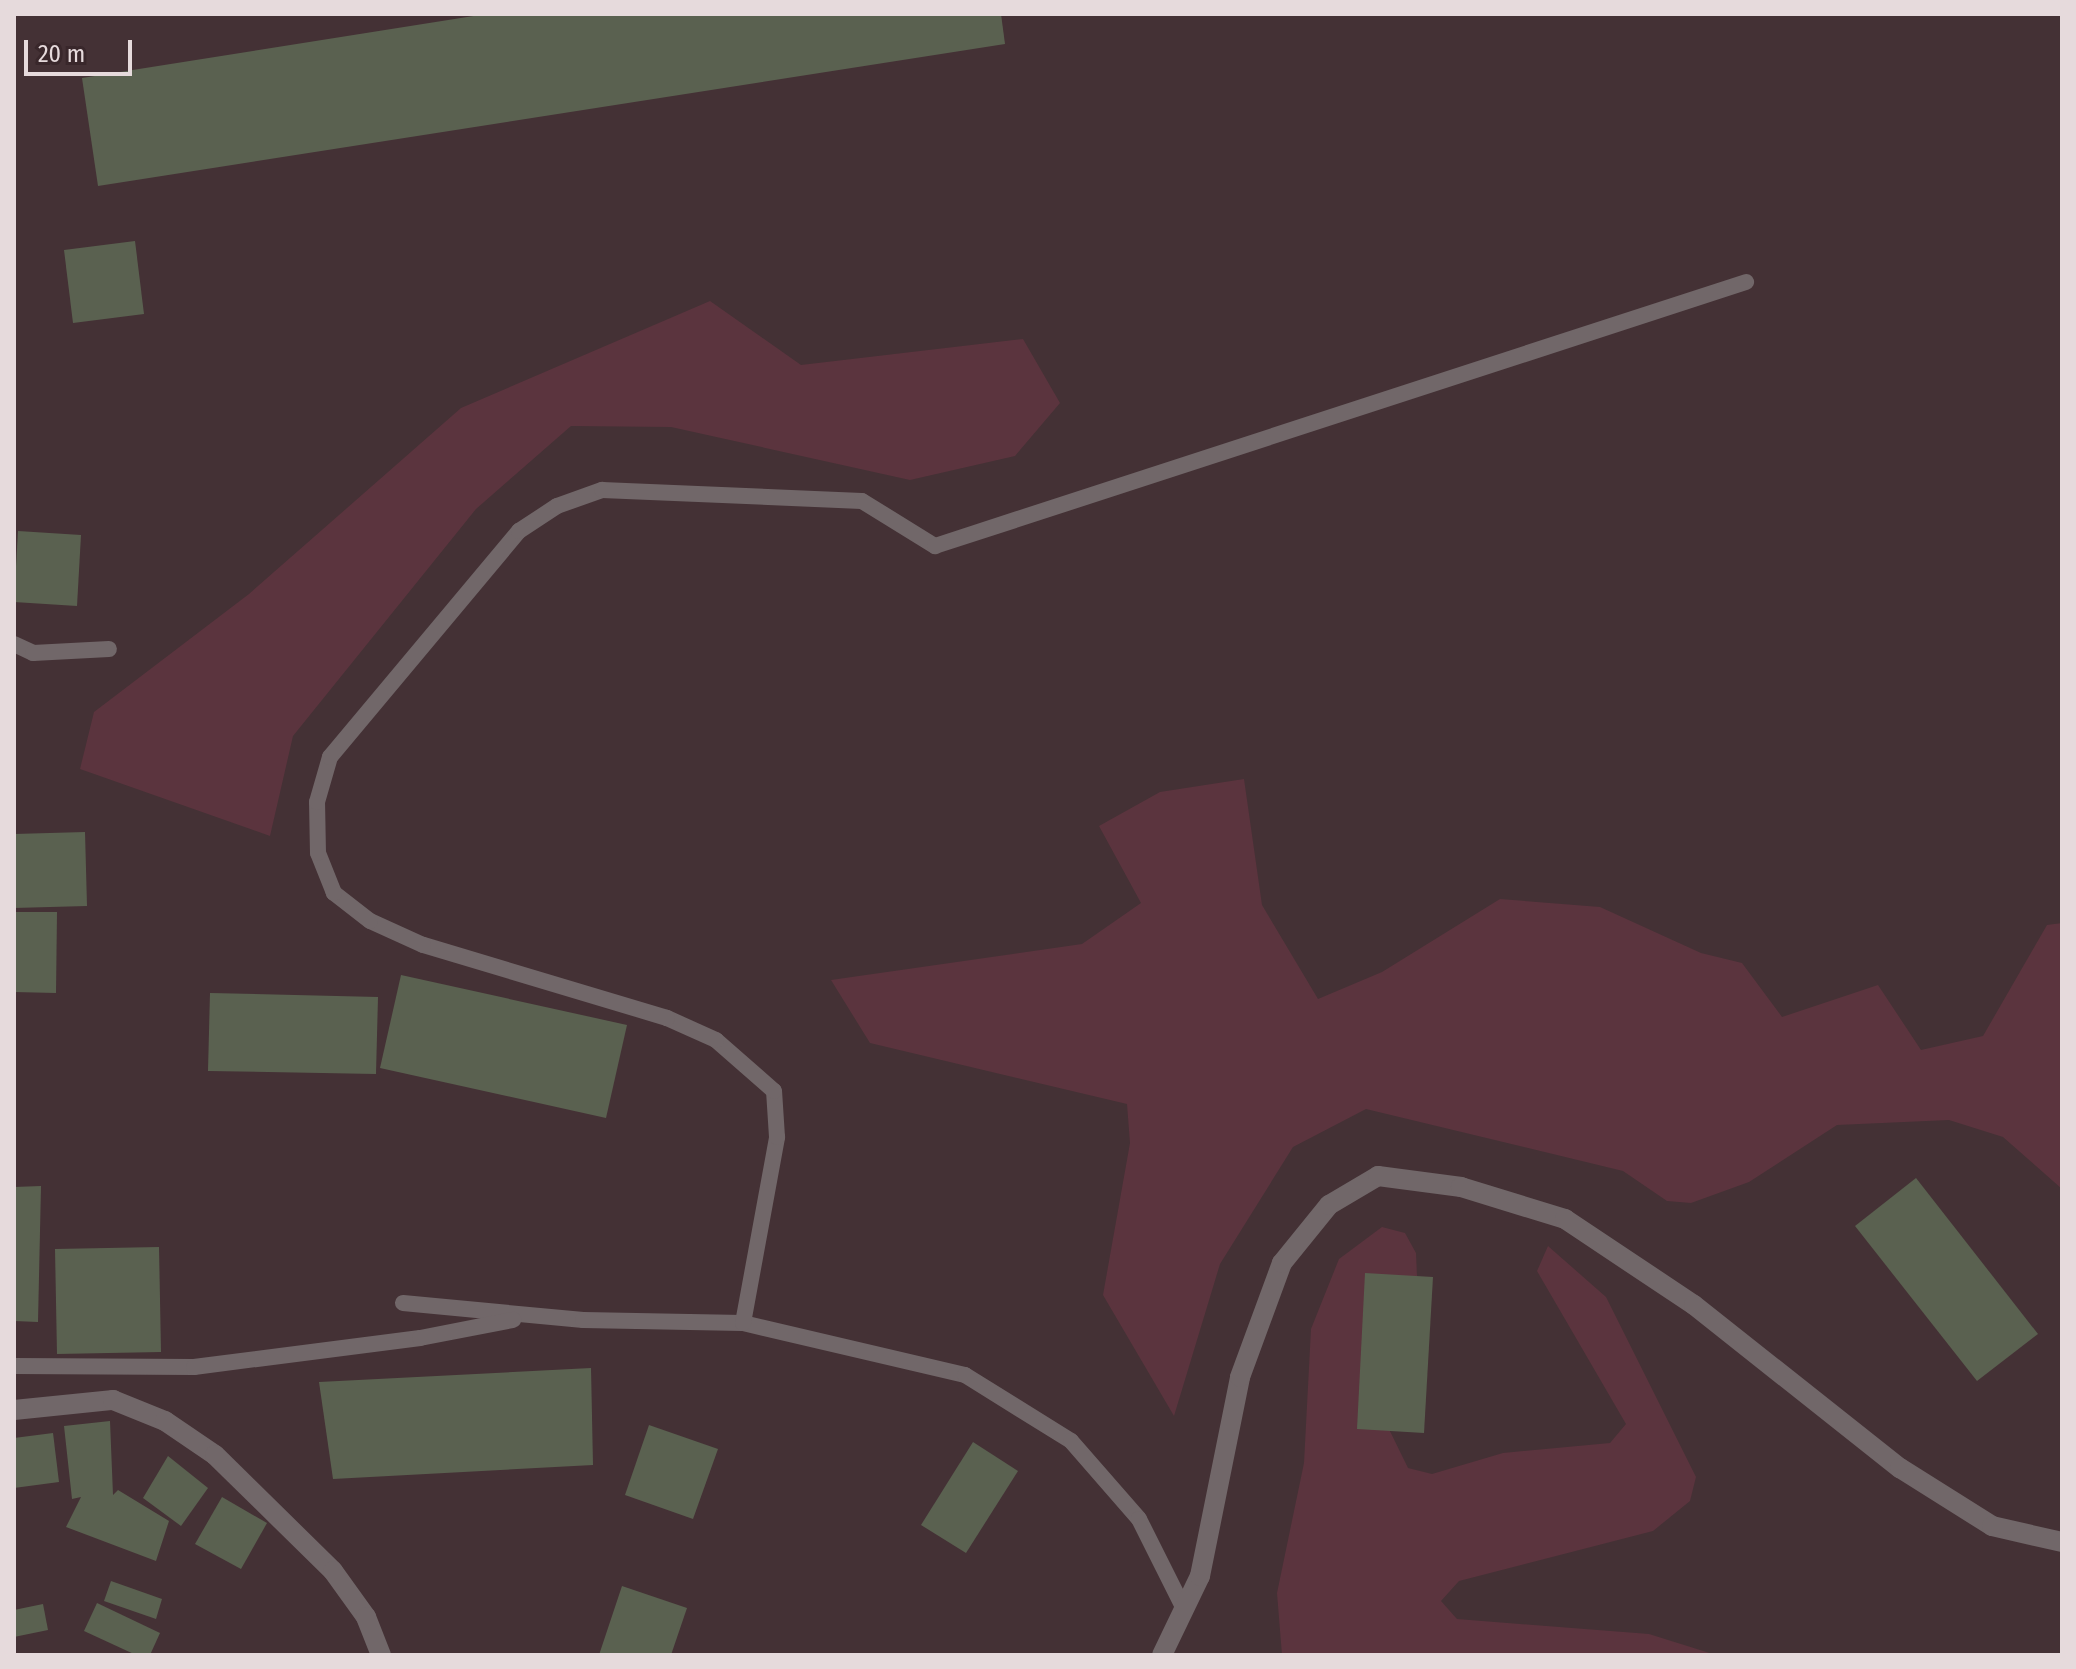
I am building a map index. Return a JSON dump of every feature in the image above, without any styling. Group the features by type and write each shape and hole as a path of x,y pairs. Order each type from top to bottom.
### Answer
{"street":[{"path":"1162,1655 1200,1576 1240,1377 1282,1263 1329,1205 1378,1176 1461,1187 1565,1219 1694,1305 1900,1468 1992,1526 2062,1542"},
{"path":"14,1410 113,1400 165,1421 215,1455 333,1571 366,1617 381,1655"}],"lane":[{"path":"743,1323 777,1137 774,1091 716,1040 667,1018 423,945 370,921 334,893 318,853 317,802 330,757 519,531 557,506 602,490 862,501 935,546 1746,282"},
{"path":"14,644 33,653 109,649"},
{"path":"403,1303 531,1316 743,1323 965,1375 1071,1441 1139,1519 1184,1609"},
{"path":"14,1366 194,1367 420,1338 531,1316"}],"shaded area":[{"path":"710,301 801,365 1023,339 1060,403 1015,456 910,480 671,427 571,426 476,509 293,736 270,836 80,769 94,712 249,594 461,408"},
{"path":"1244,779 1262,905 1318,999 1382,972 1500,899 1600,907 1701,953 1742,963 1782,1017 1878,985 1921,1050 1983,1036 2047,925 2062,923 2062,1189 2003,1137 1949,1120 1837,1125 1749,1182 1691,1203 1667,1201 1623,1171 1366,1109 1293,1147 1220,1264 1174,1416 1103,1295 1130,1143 1127,1104 870,1043 831,980 1082,944 1141,903 1099,826 1160,792"},
{"path":"1382,1227 1405,1233 1416,1253 1418,1299 1386,1423 1408,1468 1432,1474 1503,1453 1610,1443 1626,1424 1537,1271 1548,1246 1606,1297 1696,1477 1690,1501 1653,1531 1459,1581 1441,1601 1457,1619 1649,1634 1716,1655 1282,1655 1277,1593 1304,1463 1311,1329 1339,1259"}],"building":[{"path":"486,14 1001,14 1005,44 98,186 82,78"},
{"path":"135,241 144,314 73,323 64,250"},
{"path":"18,531 81,535 77,606 14,602"},
{"path":"85,832 87,906 14,908 14,834"},
{"path":"14,912 57,912 56,993 14,992"},
{"path":"401,975 627,1025 606,1118 380,1068"},
{"path":"210,993 378,997 376,1074 208,1071"},
{"path":"1916,1178 2038,1334 1977,1381 1855,1226"},
{"path":"41,1186 38,1322 14,1321 14,1187"},
{"path":"159,1247 161,1352 57,1354 55,1249"},
{"path":"1365,1273 1433,1277 1424,1433 1357,1429"},
{"path":"591,1368 593,1465 333,1479 319,1382"},
{"path":"110,1421 113,1495 118,1490 169,1521 156,1561 66,1527 81,1497 72,1499 64,1426"},
{"path":"649,1425 718,1449 693,1519 625,1495"},
{"path":"53,1433 59,1482 14,1488 14,1438"},
{"path":"973,1442 1018,1471 966,1553 921,1525"},
{"path":"168,1456 208,1488 181,1526 143,1498"},
{"path":"222,1497 267,1523 241,1569 195,1544"},
{"path":"111,1581 162,1599 156,1619 104,1601"},
{"path":"622,1586 687,1608 671,1655 599,1655"},
{"path":"97,1603 160,1633 150,1655 136,1655 84,1631"},
{"path":"43,1604 48,1630 14,1637 14,1610"}]}
